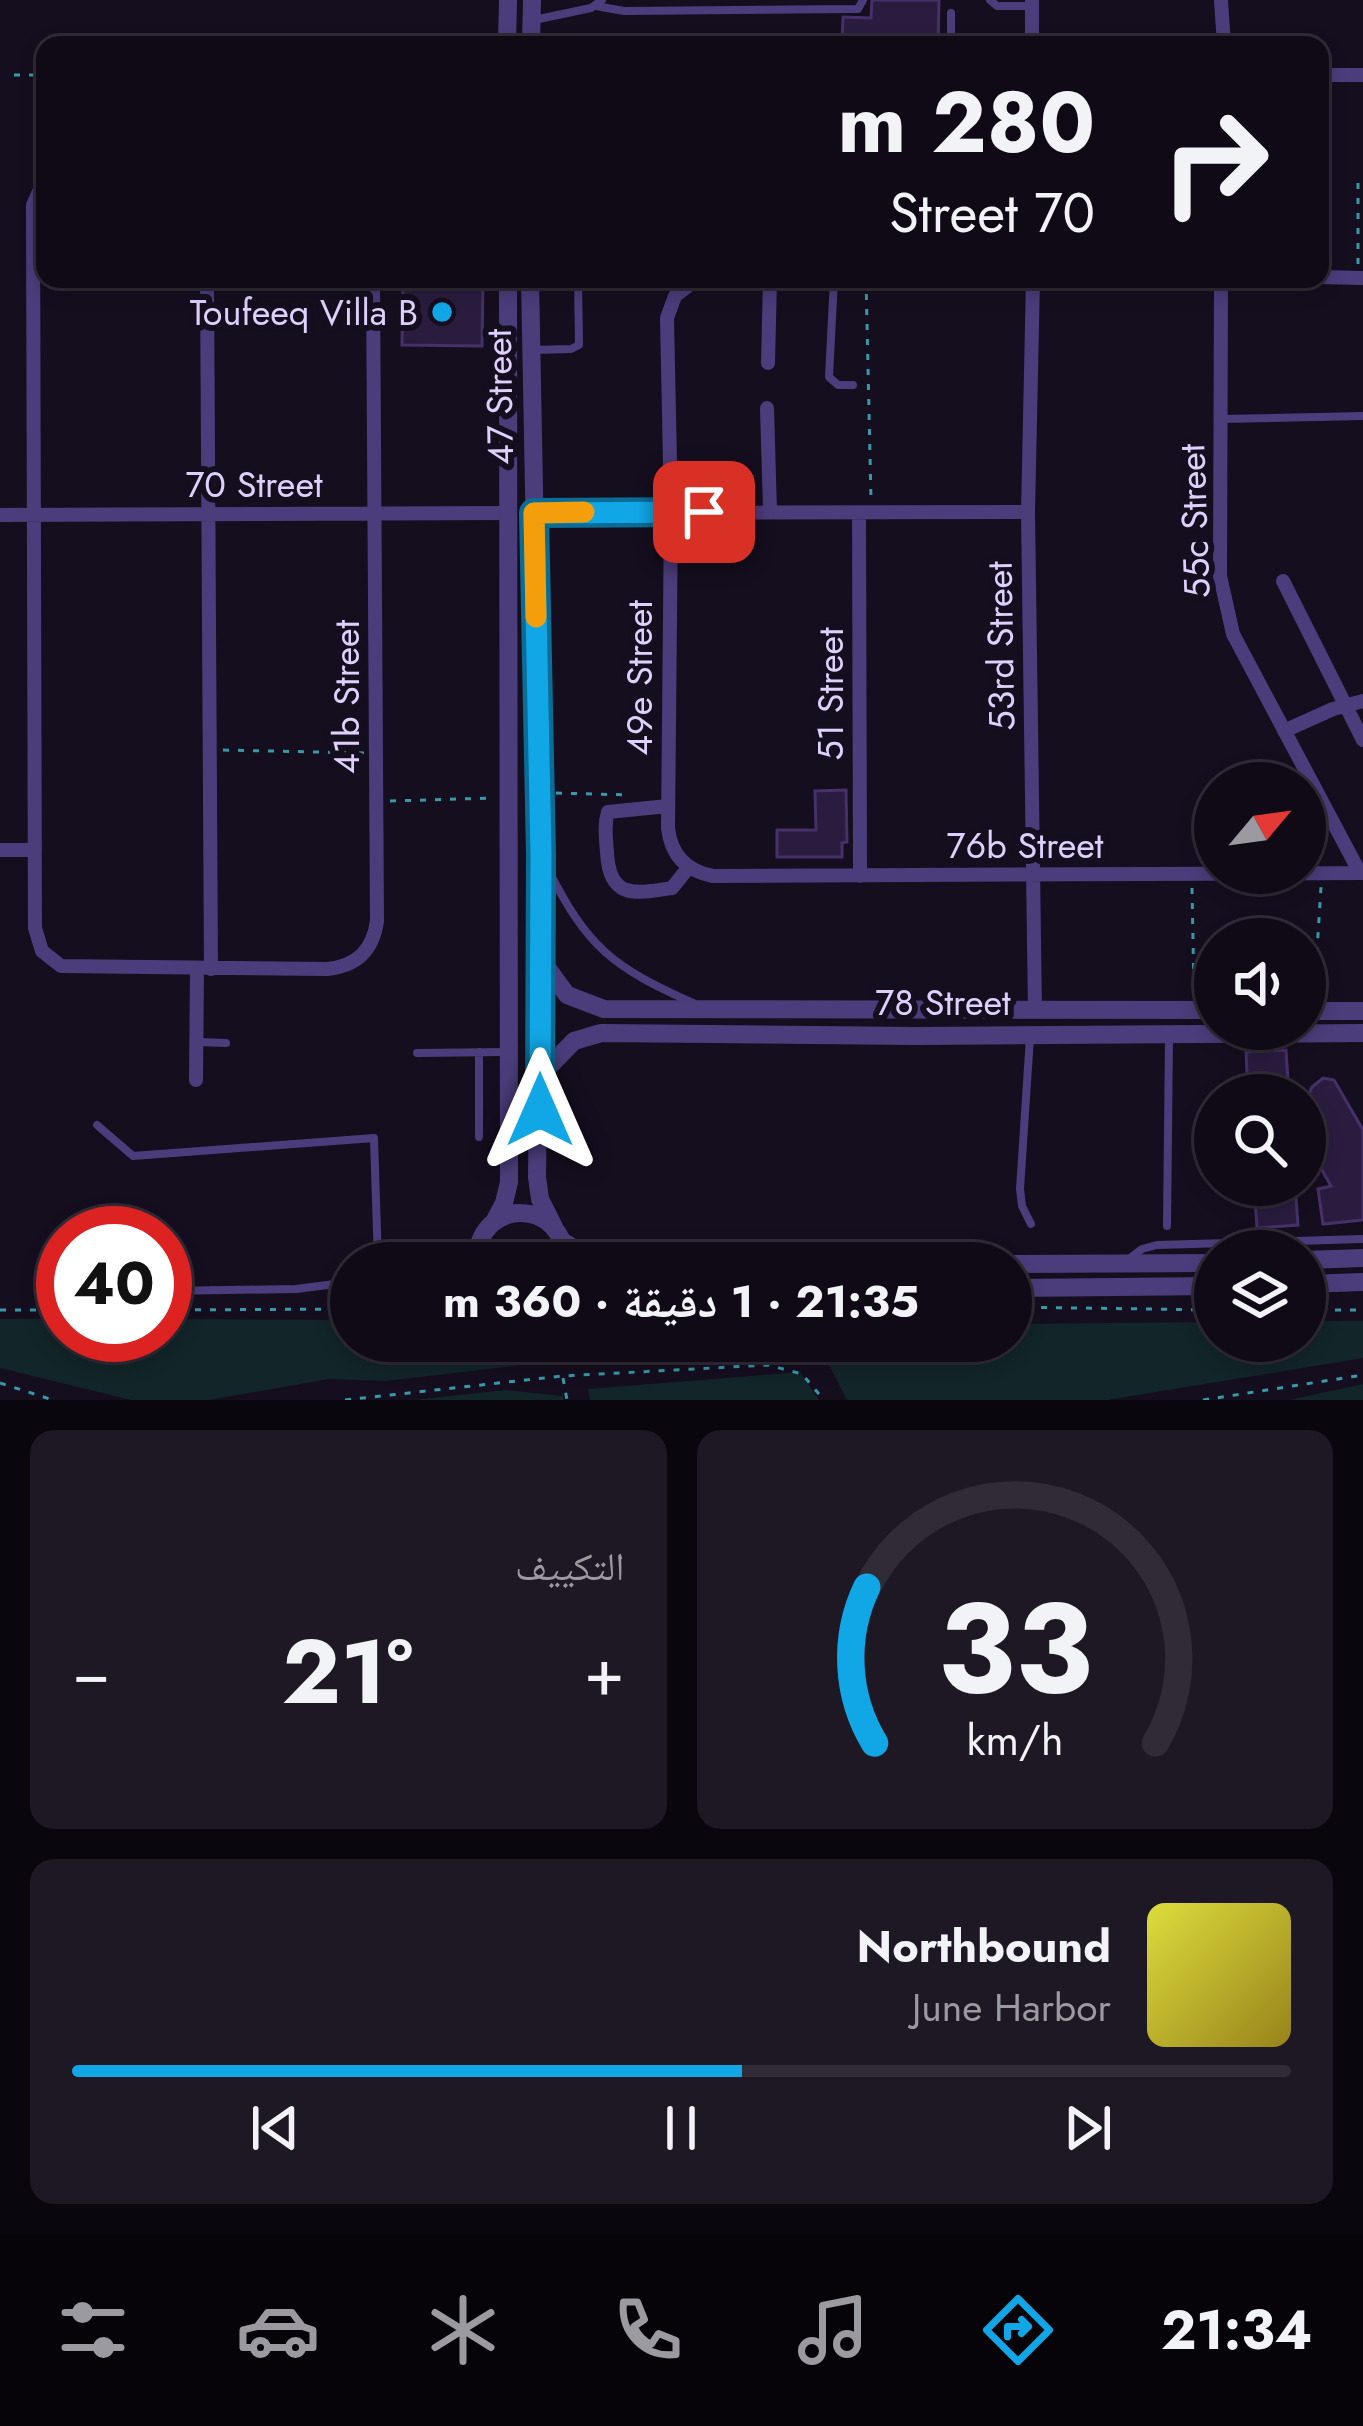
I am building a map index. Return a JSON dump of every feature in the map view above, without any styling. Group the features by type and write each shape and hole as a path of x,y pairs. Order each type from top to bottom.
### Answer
{"street":[{"path":"509,0 518,15 532,10"},
{"path":"507,36 509,0"},
{"path":"1221,0 1223,36"},
{"path":"1032,3 1032,36"},
{"path":"1329,75 1363,75"},
{"path":"36,198 37,940 50,960 73,968 204,969"},
{"path":"1329,277 1360,278"},
{"path":"196,1080 210,750 207,288"},
{"name":"41b Street","path":"204,969 338,968 366,951 377,921 373,288"},
{"name":"47 Street","path":"480,1242 505,1203 509,1182 508,288"},
{"name":"47 Street","path":"530,288 541,855 537,1177 544,1209 560,1242"},
{"name":"49e Street","path":"685,288 675,296 667,318 668,801 672,846 688,867"},
{"path":"768,364 770,288"},
{"name":"53rd Street","path":"1033,288 1028,512 1035,1011"},
{"name":"55c Street","path":"1221,288 1220,576 1224,605 1233,634 1361,873"},
{"path":"767,408 770,512"},
{"path":"534,513 1028,512"},
{"name":"70 Street","path":"0,515 508,513"},
{"name":"51 Street","path":"860,876 865,513"},
{"path":"1282,581 1363,740"},
{"path":"1284,731 1363,701"},
{"path":"668,801 608,812 608,872 627,892 672,887 688,867"},
{"path":"0,850 35,850"},
{"name":"76b Street","path":"688,867 713,876 1192,874"},
{"name":"76b Street","path":"1326,874 1361,873"},
{"name":"78 Street","path":"540,958 567,994 604,1009 1194,1010"},
{"path":"1070,1035 1086,1026 1126,1023 1131,1018 1129,1011"},
{"path":"1326,1012 1363,1011"},
{"name":"78 Street","path":"540,1076 574,1041 602,1033 1169,1036 1194,1032"},
{"name":"78 Street","path":"1326,1032 1363,1033"},
{"path":"494,1222 512,1214 531,1214 568,1242"},
{"path":"1326,1259 1363,1258"},
{"path":"1032,1264 1194,1263"},
{"path":"1326,1283 1363,1282"},
{"path":"1032,1288 1194,1286"}],"lane":[{"path":"532,10 599,3 624,11 819,5 858,9 862,0"},
{"path":"990,0 997,6 1032,3"},
{"path":"951,13 951,36"},
{"path":"532,350 579,345 578,288"},
{"path":"833,288 829,376 838,385 853,386"},
{"path":"1221,419 1363,416"},
{"path":"541,855 573,915 613,963 706,1009"},
{"path":"1030,1035 1020,1189 1030,1224"},
{"path":"1167,1226 1169,1036"},
{"path":"196,1042 226,1042"},
{"path":"479,1052 479,1137"},
{"path":"417,1053 509,1052"},
{"path":"98,1125 133,1156 374,1138 377,1242"},
{"path":"1125,1264 1142,1249 1157,1245 1363,1239"},
{"path":"192,1291 330,1285"}],"path":[{"path":"14,75 36,75"},
{"path":"1360,278 1358,181 1363,181"},
{"path":"865,513 866,288"},
{"path":"210,750 376,753"},
{"path":"539,793 668,801"},
{"path":"376,801 508,797"},
{"path":"1192,874 1196,918"},
{"path":"1032,1307 1194,1310"},
{"path":"192,1310 330,1309"},
{"path":"0,1310 36,1310"},
{"path":"1326,1310 1363,1310"},
{"path":"345,1400 562,1376 777,1365 809,1379 824,1400"},
{"path":"1203,1400 1363,1375"},
{"path":"562,1376 567,1400"},
{"path":"0,1384 53,1400"}],"green space":[{"path":"0,1319 36,1319 36,1362 192,1362 192,1319 330,1320 330,1362 524,1362 386,1381 329,1379 209,1400 131,1400 0,1368"},
{"path":"1326,1321 1363,1321 1363,1358 1107,1400 847,1400 827,1362 1032,1362 1032,1324 1194,1322 1194,1362 1326,1362"},
{"path":"800,1372 819,1400 590,1400 588,1389"},
{"path":"1363,1384 1363,1400 1289,1400"},
{"path":"506,1390 563,1396 564,1400 413,1400"}],"building":[{"path":"872,0 939,0 938,36 842,36 843,17 871,18"},
{"name":"Toufeeq Villa B","path":"403,288 483,288 482,346 402,345"},
{"path":"846,790 847,842 842,843 842,857 777,857 777,830 816,830 815,791"},
{"path":"1286,1050 1288,1074 1247,1074 1246,1052"},
{"path":"1326,1079 1334,1080 1363,1130 1363,1220 1323,1224 1320,1206 1326,1206 1326,1187 1331,1186 1326,1177"},
{"path":"1255,1206 1297,1206 1298,1225 1257,1228"}],"slow traffic":[{"path":"536,617 534,513 584,512"}],"place":[{"name":"Toufeeq Villa B","path":"442,312"}],"route":[{"path":"540,1110 534,513 704,512"}]}
